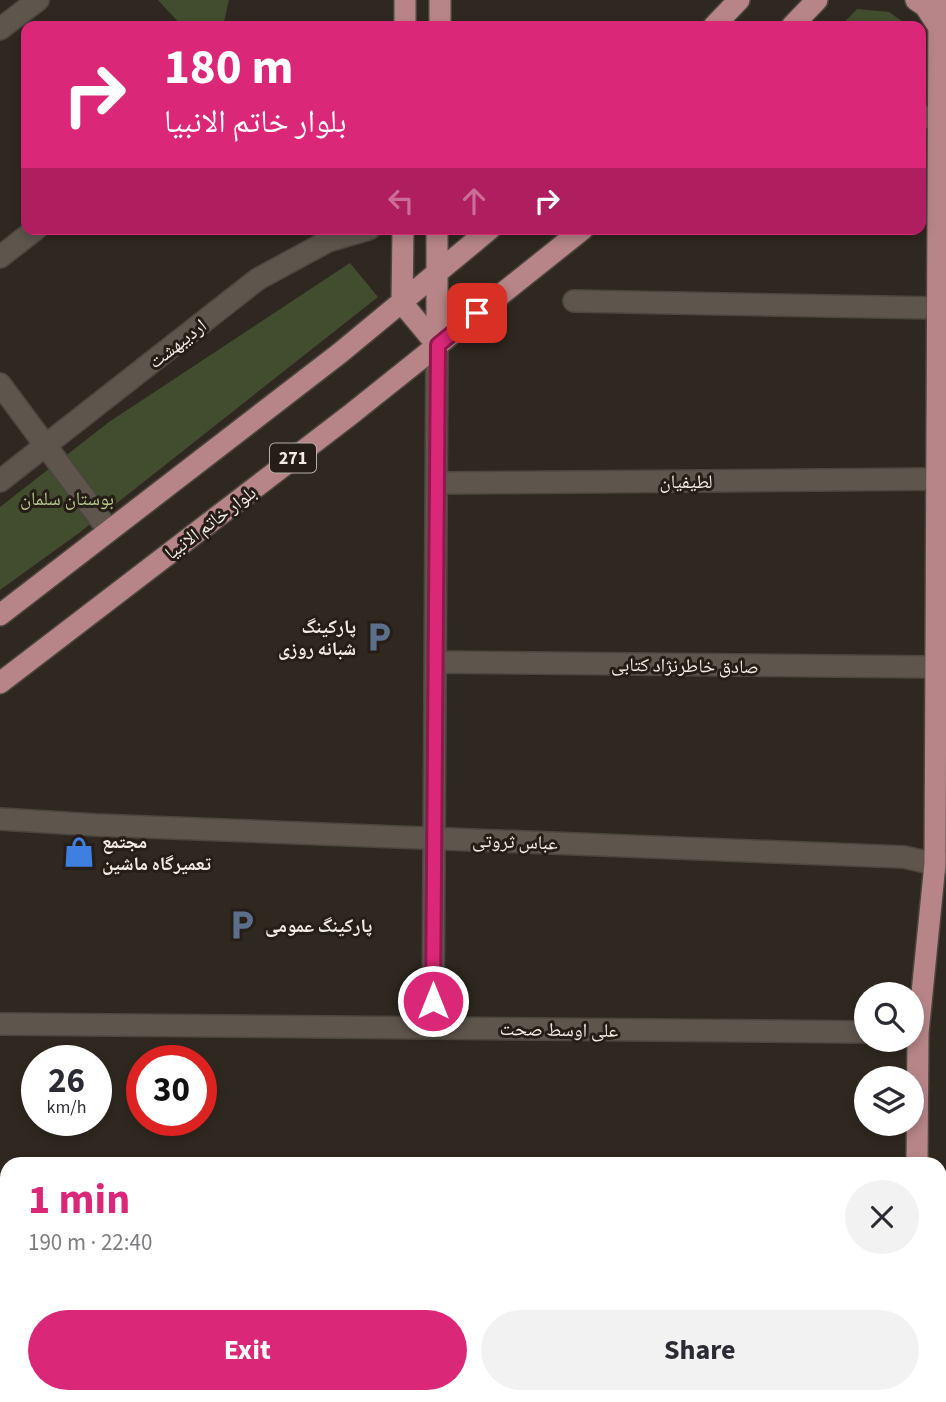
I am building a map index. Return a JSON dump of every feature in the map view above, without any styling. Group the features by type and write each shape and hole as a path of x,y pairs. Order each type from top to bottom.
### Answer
{"main road":[{"path":"405,0 405,21"},
{"path":"440,0 440,21"},
{"path":"719,21 739,0"},
{"path":"797,21 817,0"},
{"path":"916,0 925,6 938,26"},
{"path":"922,982 940,853 935,667 935,117 939,0"},
{"path":"403,235 402,303 438,345"},
{"path":"437,235 438,345"},
{"path":"0,615 402,303 483,235"},
{"name":"بلوار خاتم الانبیا","path":"0,682 339,423 576,235"},
{"path":"915,1052 917,1157"}],"street":[{"path":"0,29 38,0"},
{"path":"0,257 28,235"},
{"name":"اردیبهشت","path":"0,481 258,279 328,241 348,235"},
{"path":"574,301 936,308"},
{"path":"433,1028 438,345"},
{"path":"0,384 109,531"},
{"name":"لطیفیان","path":"437,483 936,479"},
{"name":"صادق خاطرنژاد کتابی","path":"436,662 935,667"},
{"name":"عباس ثروتی","path":"0,819 904,857 940,853"},
{"name":"علی اوسط صحت","path":"0,1024 854,1032"}],"green space":[{"path":"158,0 229,0 224,21 177,21"},
{"path":"857,9 889,12 902,21 846,21"},
{"name":"بوستان سلمان","path":"350,263 378,297 79,533 0,590 0,507 109,422"}],"place":[{"name":"پارکینگ شبانه روزی","path":"379,637"},
{"name":"مجتمع تعمیرگاه ماشین","path":"79,852"},
{"name":"پارکینگ عمومی","path":"242,925"}],"route":[{"path":"433,1001 438,345 477,313"}]}
